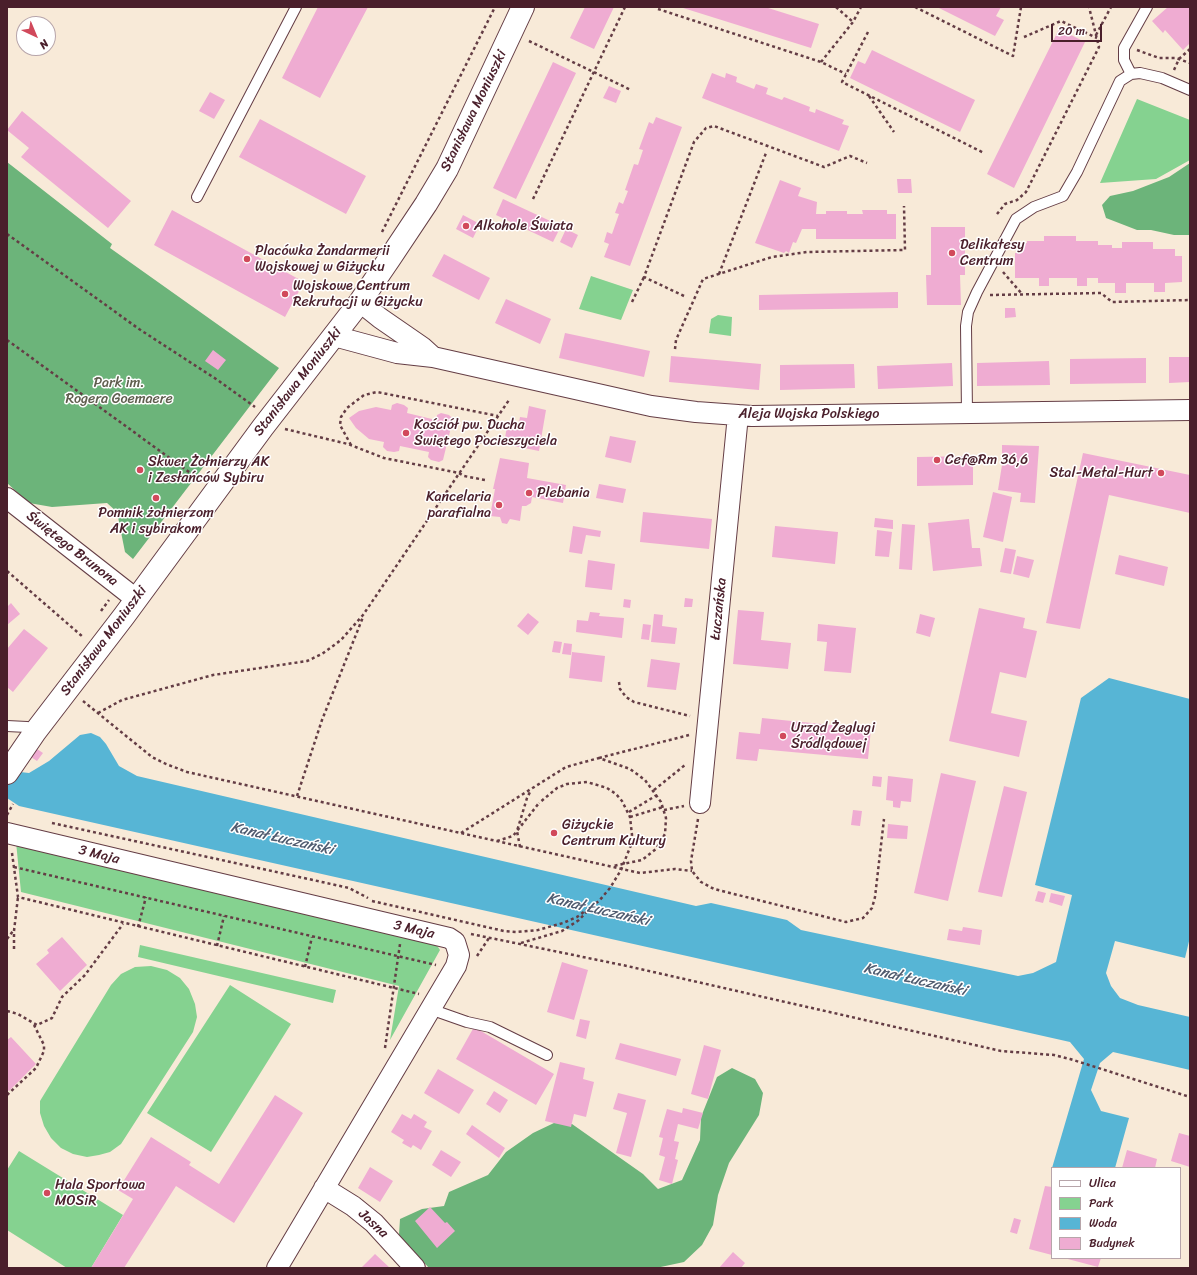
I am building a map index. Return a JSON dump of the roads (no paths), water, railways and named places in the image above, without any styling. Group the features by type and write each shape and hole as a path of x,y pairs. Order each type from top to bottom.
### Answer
{"street":[{"name":"Stanisława Moniuszki","path":"7,773 136,599 281,426 334,336 360,302 426,204 447,169 523,7"},
{"path":"360,302 380,318 422,347 433,358"},
{"name":"Aleja Wojska Polskiego","path":"334,336 397,352 433,358 651,406 738,415 1190,410"},
{"name":"Łuczańska","path":"700,803 738,415"},
{"name":"Świętego Brunona","path":"7,498 136,599"},
{"name":"3 Maja","path":"9,841 402,927 449,938 455,942 459,955 456,966 425,1002 324,1188 277,1268"},
{"name":"Jasna","path":"324,1188 353,1206 374,1223 415,1268"}],"lane":[{"path":"197,197 296,7"},
{"path":"1131,74 1124,60 1125,45 1147,7"},
{"path":"967,413 966,326 968,312 976,292 1016,219 1034,208 1063,196 1077,172 1120,81 1131,74 1151,75 1190,90"},
{"path":"7,726 27,727 30,740"},
{"path":"425,1002 467,1022 490,1027 547,1055"}],"water":[{"name":"Kanał Łuczański","path":"1109,678 1190,699 1190,937 1185,958 1115,941 1106,973 1111,986 1120,998 1138,1005 1190,1017 1190,1070 1113,1052 1100,1063 1091,1090 1101,1111 1129,1118 1115,1167 1052,1167 1084,1059 1070,1042 19,806 7,798 7,767 20,772 29,773 49,761 80,735 91,733 100,737 106,744 119,766 137,776 696,906 711,903 787,920 801,930 1018,976 1033,973 1056,962 1072,895 1035,885 1081,698"}],"place":[{"name":"Alkohole Świata","path":"466,226"},
{"name":"Delikatesy Centrum","path":"952,253"},
{"name":"Placówka Żandarmerii Wojskowej w Giżycku","path":"247,259"},
{"name":"Wojskowe Centrum Rekrutacji w Giżycku","path":"285,294"},
{"name":"Kościół pw. Ducha Świętego Pocieszyciela","path":"406,433"},
{"name":"Cef@Rm 36,6","path":"937,460"},
{"name":"Skwer Żołnierzy AK i Zesłańców Sybiru","path":"140,470"},
{"name":"Stal-Metal-Hurt","path":"1161,473"},
{"name":"Plebania","path":"529,493"},
{"name":"Pomnik żołnierzom AK i sybirakom","path":"156,498"},
{"name":"Kancelaria parafialna","path":"499,505"},
{"name":"Urząd Żeglugi Śródlądowej","path":"783,736"},
{"name":"Giżyckie Centrum Kultury","path":"554,833"},
{"name":"Hala Sportowa MOSiR","path":"47,1193"}],"park label":[{"name":"Park im. Rogera Goemaere","path":"119,392"}]}
